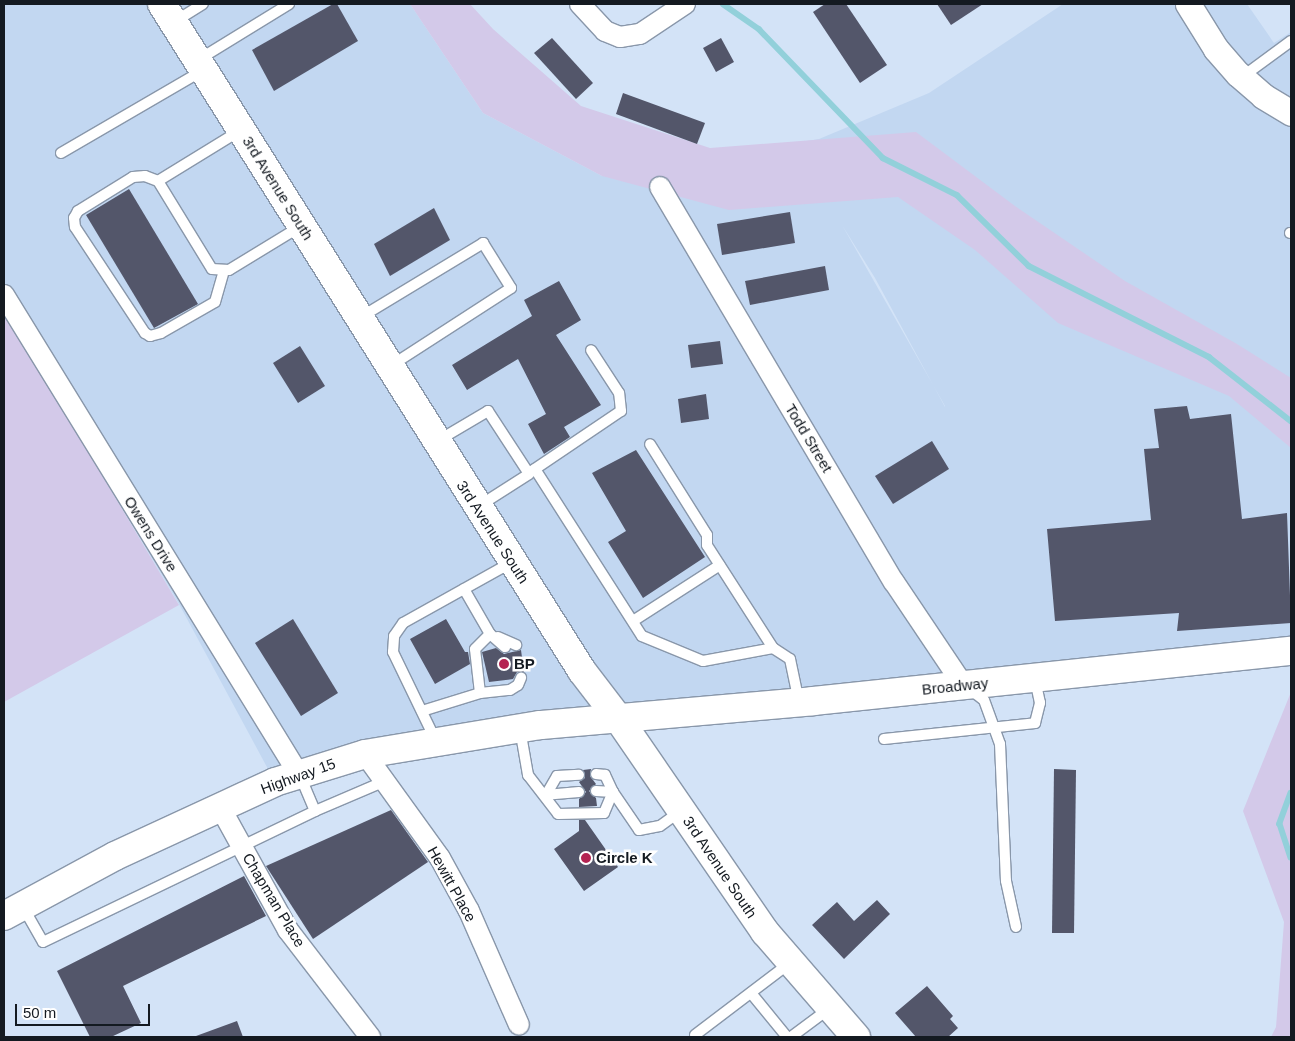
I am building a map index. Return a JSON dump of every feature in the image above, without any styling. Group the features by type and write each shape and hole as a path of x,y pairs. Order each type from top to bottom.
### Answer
{"main road":[{"name":"3rd Avenue South","path":"167,13 582,671 618,718 765,932 856,1037"},
{"name":"Broadway","path":"618,718 964,686 1291,651"},
{"name":"Highway 15","path":"13,911 115,856 298,773 365,754 520,728 618,718"}],"street":[{"path":"580,4 605,31 620,37 640,34 685,4"},
{"path":"1188,4 1216,49 1242,77 1263,96 1291,113"},
{"name":"Todd Street","path":"660,187 894,582 964,686"},
{"name":"Owens Drive","path":"4,295 298,773"},
{"name":"Hewitt Place","path":"365,754 440,858 469,911 519,1025"},
{"name":"Chapman Place","path":"220,807 288,930 370,1037"}],"lane":[{"path":"167,13 203,4"},
{"path":"61,153 200,66 289,4"},
{"path":"1242,77 1291,41"},
{"path":"158,181 241,130"},
{"path":"224,271 215,302 161,333 150,336 144,332 75,227 74,218 78,211 133,177 145,176 158,181 212,270 224,271 302,225"},
{"path":"360,317 483,243 511,288 390,366"},
{"path":"477,506 532,472 622,411 619,393 591,350"},
{"path":"436,442 488,411 532,472 642,636 703,661 773,648"},
{"path":"650,444 707,535 707,544 773,648 790,659 799,702"},
{"path":"436,742 393,652 394,636 403,623 512,562"},
{"path":"632,621 720,565"},
{"path":"464,589 490,634 505,647"},
{"path":"490,634 516,645"},
{"path":"480,694 475,649 490,634"},
{"path":"422,711 509,685 518,685 521,678"},
{"path":"884,739 994,725 1035,723 1040,703 1034,678"},
{"path":"964,686 984,700 1000,744 1006,881 1016,927"},
{"path":"520,728 528,775 546,795 558,814 604,813 614,792"},
{"path":"298,773 315,810"},
{"path":"596,774 604,775 639,830 660,826 682,811"},
{"path":"546,795 557,776 579,775"},
{"path":"13,911 43,942 315,810 385,781"},
{"path":"596,791 614,792"},
{"path":"546,795 579,792"},
{"path":"695,1035 791,962"},
{"path":"751,993 789,1037 830,1008"}],"shaded area":[{"path":"4,4 410,4 483,113 602,176 819,139 929,93 1063,4 1247,4 1274,43 1291,32 1291,653 618,718 275,782 179,604 4,310","holes":["842,225 875,278 933,385"]},
{"path":"410,4 470,4 493,29 581,106 710,148 916,132 1015,206 1125,281 1237,344 1291,378 1291,448 1229,396 1058,323 975,250 898,197 729,210 602,176 483,113"},
{"path":"4,310 179,605 4,702"},
{"path":"1291,692 1291,1037 1271,1037 1276,1027 1284,922 1243,811"}],"building":[{"path":"333,4 337,4 358,41 274,91 252,50"},
{"path":"825,4 846,4 887,65 860,83 813,12"},
{"path":"937,4 983,4 951,25"},
{"path":"552,38 593,83 576,99 534,53"},
{"path":"721,38 734,62 716,72 703,48"},
{"path":"623,93 705,123 697,144 616,114"},
{"path":"129,189 198,304 154,328 86,215"},
{"path":"434,208 450,240 390,276 374,244"},
{"path":"790,212 795,243 722,255 717,224"},
{"path":"825,266 829,290 750,305 745,281"},
{"path":"559,281 581,320 556,335 601,405 564,427 570,437 544,454 528,424 546,414 518,359 467,390 452,365 532,316 524,300"},
{"path":"720,341 723,364 691,368 688,345"},
{"path":"300,346 325,386 298,403 273,363"},
{"path":"706,394 709,419 681,423 678,399"},
{"path":"1187,406 1190,419 1231,414 1242,519 1287,513 1291,623 1177,631 1179,613 1055,621 1047,529 1151,520 1144,449 1159,448 1154,409"},
{"path":"932,441 949,469 893,504 875,476"},
{"path":"636,450 705,557 643,598 608,542 626,531 592,473"},
{"path":"293,619 338,693 301,716 255,643"},
{"path":"446,619 465,652 468,652 470,664 435,684 410,639"},
{"name":"BP","path":"496,648 504,654 521,650 524,672 517,672 513,679 489,682 482,652"},
{"path":"591,769 590,776 596,784 589,791 596,798 597,806 579,807 579,799 586,792 579,782 585,778 583,770"},
{"path":"1054,769 1076,770 1074,933 1052,933"},
{"path":"391,810 428,862 313,939 266,866"},
{"name":"Circle K","path":"579,820 585,820 618,867 584,891 554,849 579,831"},
{"path":"244,876 266,916 123,986 141,1023 111,1037 90,1037 57,971"},
{"path":"877,900 890,914 844,959 812,925 837,902 854,921"},
{"path":"927,986 953,1016 950,1019 958,1028 948,1037 916,1037 895,1013"},
{"path":"237,1021 243,1037 196,1036"}],"waterway":[{"path":"723,4 759,29 883,158 957,195 1029,266 1209,357 1291,421"},
{"path":"1291,793 1280,824 1291,857"}],"place":[{"name":"BP","path":"504,664"},
{"name":"Circle K","path":"586,858"}]}
